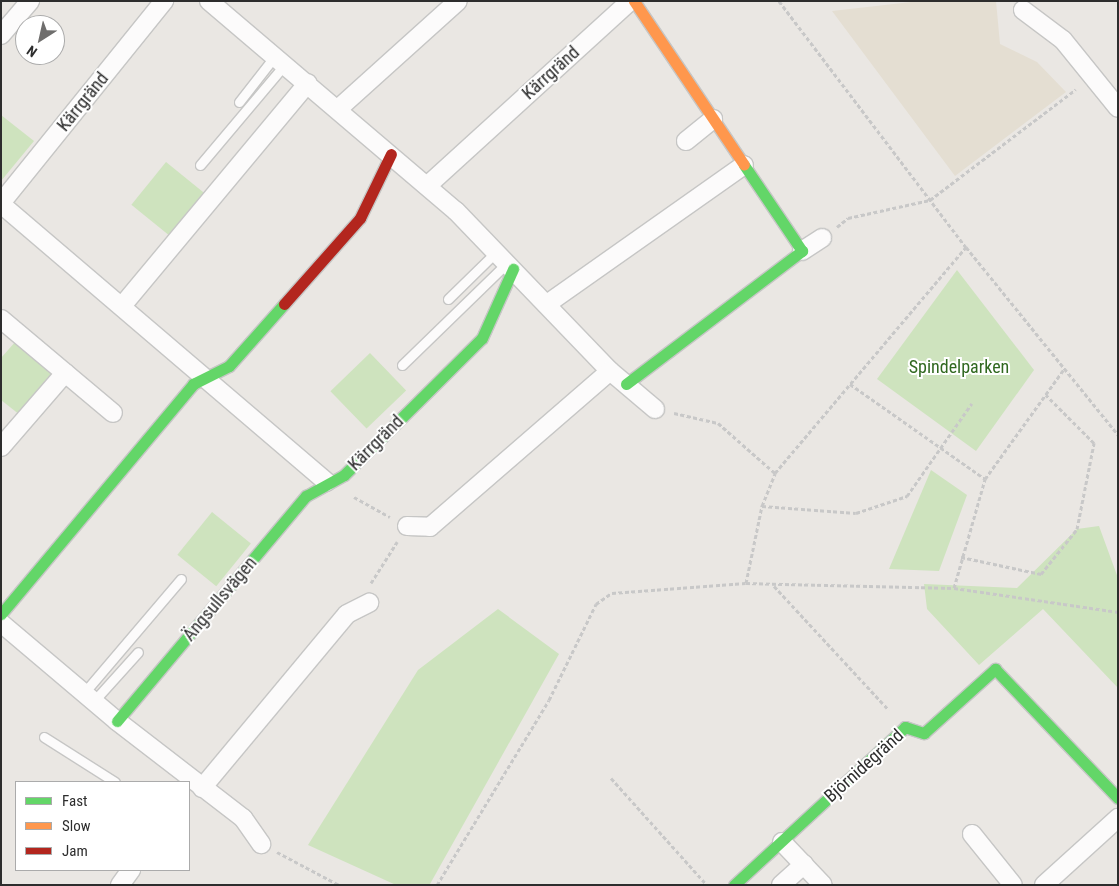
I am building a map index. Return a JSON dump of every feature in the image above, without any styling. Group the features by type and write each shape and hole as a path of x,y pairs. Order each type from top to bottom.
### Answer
{"street":[{"path":"1,36 30,1"},
{"name":"Kärrgränd","path":"164,1 1,203 327,482 344,475 482,338 505,261"},
{"path":"209,1 392,154 427,186 505,261 610,371 655,409"},
{"path":"338,109 458,1"},
{"name":"Kärrgränd","path":"427,186 630,1"},
{"path":"634,1 802,251"},
{"path":"1023,10 1063,40 1118,108"},
{"path":"122,306 308,83"},
{"path":"686,141 713,119"},
{"path":"1,614 193,384 205,376 229,366 360,218 392,154"},
{"path":"547,304 744,165"},
{"path":"626,384 802,251 822,238"},
{"path":"1,319 113,413"},
{"path":"407,526 430,527 610,371"},
{"path":"1,447 65,373"},
{"name":"Ängsullsvägen","path":"117,722 306,496 327,482"},
{"path":"195,785 347,614 369,603"},
{"path":"1,623 88,698 195,785 243,818 261,844"},
{"name":"Björnidegränd","path":"734,885 904,727 924,733 995,669 1118,798"},
{"path":"1044,885 1118,818"},
{"path":"972,834 1013,885"},
{"path":"782,842 823,885"},
{"path":"781,885 804,864"},
{"path":"120,885 130,871"}],"lane":[{"path":"239,102 280,60"},
{"path":"200,165 248,110 280,60"},
{"path":"448,298 505,261"},
{"path":"402,365 459,310 505,261"},
{"path":"88,698 127,643 181,579"},
{"path":"88,698 138,652"},
{"path":"44,737 113,781"}],"path":[{"path":"779,1 966,247 1118,434"},
{"path":"822,238 848,218 930,200 1092,77"},
{"path":"746,583 762,506 776,473 966,247"},
{"path":"954,588 961,557 985,479 1064,369"},
{"path":"850,384 985,479"},
{"path":"961,557 1041,574 1077,528 1094,443 1046,395"},
{"path":"762,506 856,513 907,496 972,402"},
{"path":"655,409 718,423 776,473"},
{"path":"327,482 407,526 371,581 369,603"},
{"path":"437,885 549,700 596,604 612,593 746,583 774,586 954,588 1118,612"},
{"path":"774,586 904,727"},
{"path":"611,778 707,885"},
{"path":"261,844 339,885"}],"shaded area":[{"path":"920,1 996,1 1000,44 1037,62 1066,92 955,176 832,11"}],"green space":[{"path":"1,115 34,141 1,181"},
{"path":"166,162 205,193 170,236 131,205"},
{"name":"Spindelparken","path":"957,270 1034,370 976,451 877,379"},
{"path":"16,341 55,373 20,415 1,400 1,358"},
{"path":"370,353 406,390 367,429 330,391"},
{"path":"931,470 967,495 939,571 889,569"},
{"path":"212,512 251,543 216,586 177,555"},
{"path":"1099,526 1118,578 1118,688 1043,609 979,665 927,609 924,584 1017,588 1077,529"},
{"path":"498,609 559,654 430,884 396,885 308,845 418,670"}],"traffic: fast":[{"path":"626,384 802,251 744,165"},
{"path":"117,721 306,496 344,475 482,338 513,269"},
{"path":"1,614 193,384 229,366 284,304"},
{"path":"734,885 905,727 924,733 995,669 1118,798"}],"traffic: slow":[{"path":"634,1 744,165"}],"traffic: jam":[{"path":"284,304 360,218 391,154"}]}
